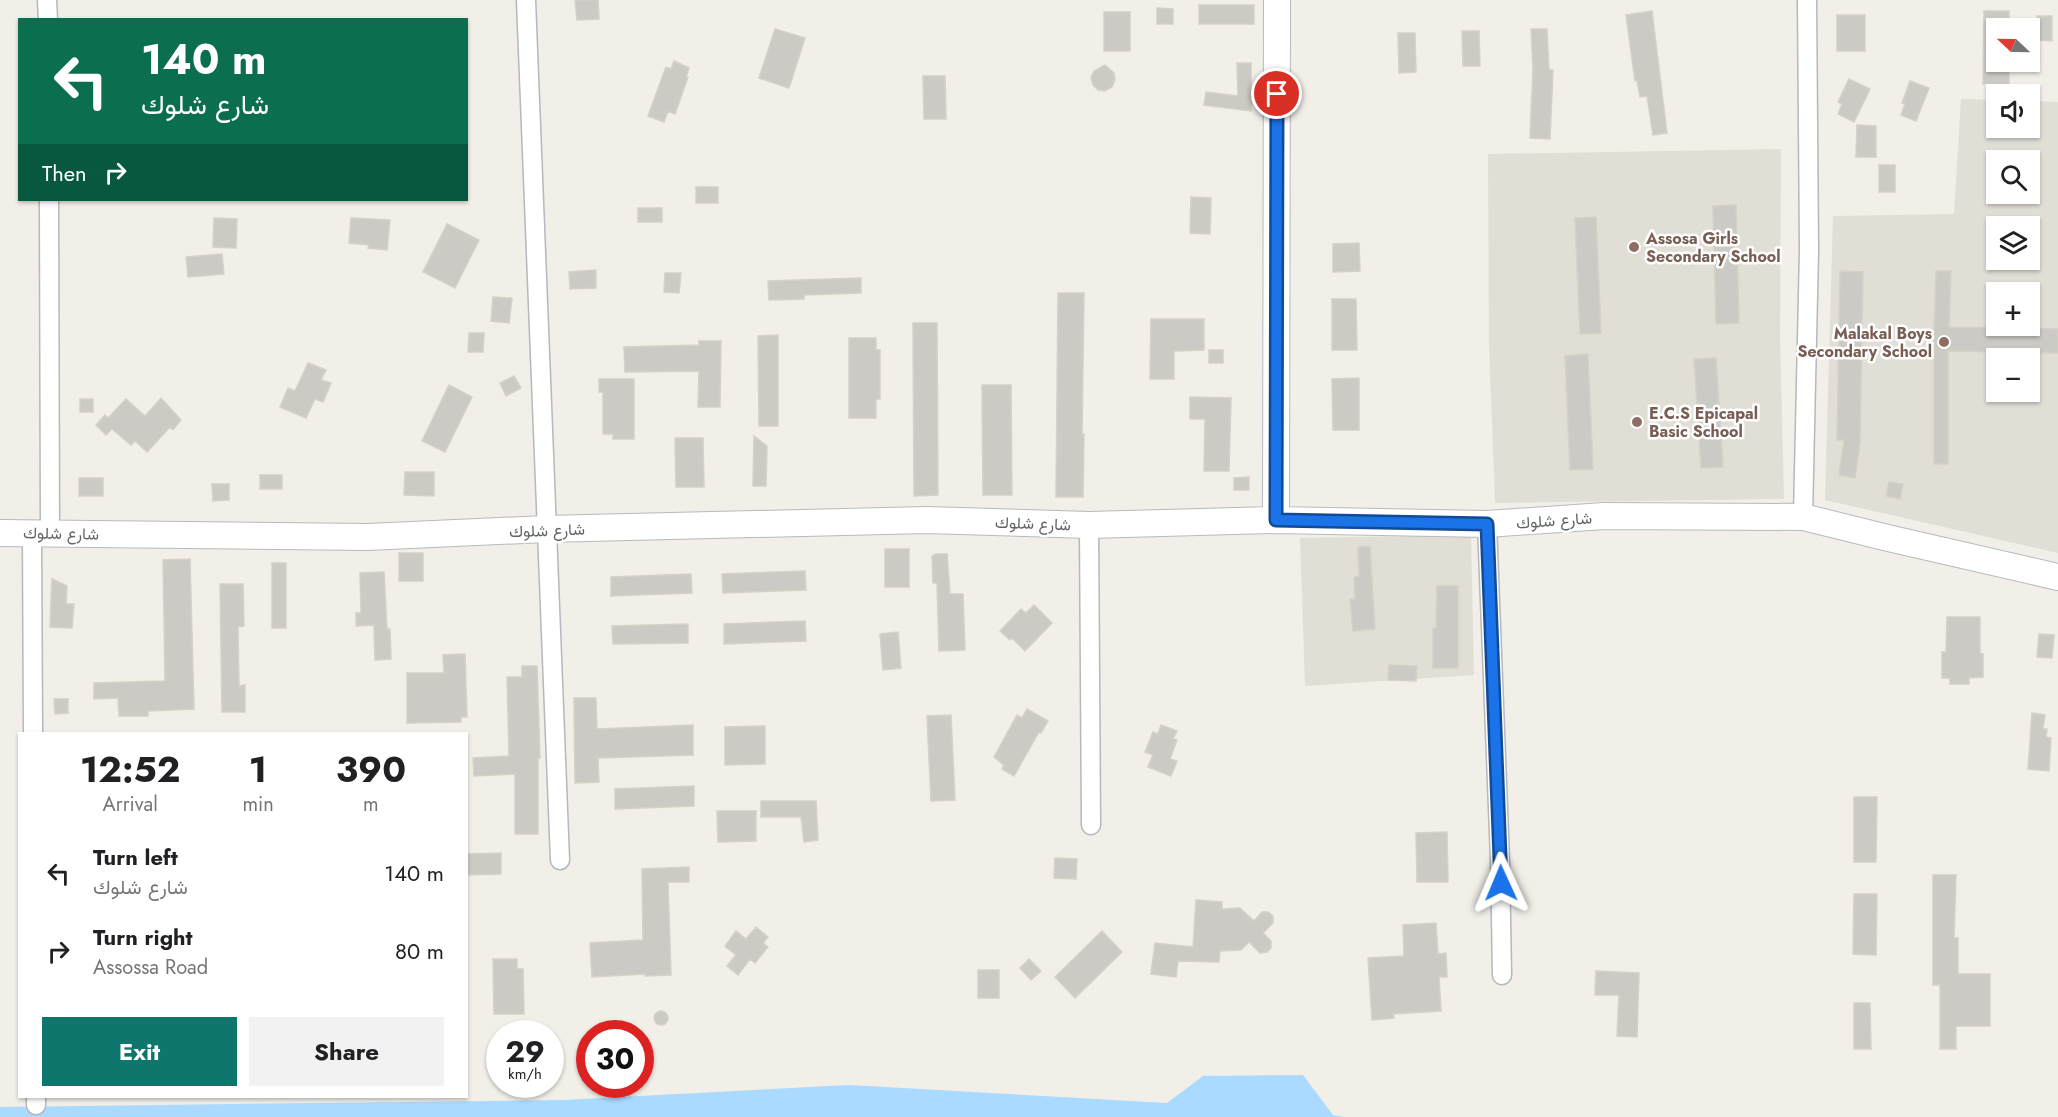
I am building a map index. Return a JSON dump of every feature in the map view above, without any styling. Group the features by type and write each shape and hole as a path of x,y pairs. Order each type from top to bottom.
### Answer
{"street":[{"path":"48,0 48,18"},
{"path":"526,0 560,860"},
{"path":"1276,520 1277,0"},
{"path":"1803,517 1809,250 1807,0"},
{"path":"33,732 41,533 49,201"},
{"name":"شارع شلوك","path":"0,533 367,537 927,520 1089,525 1276,520 1487,524 1604,516 1803,517 2058,577"},
{"path":"1487,524 1500,860 1502,975"},
{"path":"1089,525 1091,825"}],"shaded area":[{"name":"Malakal Boys Secondary School","path":"1961,99 1986,100 1986,138 2040,138 2040,101 2058,102 2058,553 1825,500 1833,216 1954,214"},
{"path":"1781,149 1780,339 1784,499 1495,503 1489,344 1488,154"},
{"path":"1471,535 1474,675 1305,686 1300,538"}],"water":[{"path":"1303,1075 1333,1115 1345,1117 0,1117 0,1107 654,1098 654,1095 849,1085 1167,1103 1203,1076"}],"building":[{"path":"575,0 598,0 599,19 577,20"},
{"path":"1199,5 1254,5 1254,24 1199,24"},
{"path":"1157,8 1173,9 1173,24 1157,24"},
{"path":"1652,11 1667,133 1653,135 1647,96 1640,97 1637,81 1635,81 1626,15"},
{"path":"1984,11 2009,11 2009,18 1986,18 1986,72 2009,72 2009,84 1983,84"},
{"path":"1104,12 1130,12 1130,51 1104,51"},
{"path":"1837,15 1865,15 1865,51 1837,51"},
{"path":"2037,16 2052,16 2052,41 2040,40 2040,18"},
{"path":"775,29 805,38 789,88 759,78"},
{"path":"1531,29 1547,29 1549,70 1553,70 1550,139 1530,138 1533,69"},
{"path":"1462,31 1479,31 1480,66 1463,66"},
{"path":"1398,33 1415,33 1416,72 1399,73"},
{"path":"674,61 689,68 686,77 688,77 675,114 668,111 664,122 648,116 666,67 671,69"},
{"path":"1237,63 1251,63 1251,111 1204,105 1206,92 1238,96"},
{"path":"1105,65 1114,73 1115,80 1112,87 1105,91 1098,90 1093,85 1091,77 1094,71"},
{"path":"923,76 945,76 946,119 924,119"},
{"path":"1849,79 1870,89 1854,122 1838,114 1842,104 1838,102"},
{"path":"1910,81 1929,88 1916,121 1901,115 1905,104 1902,103"},
{"path":"1857,125 1876,126 1876,157 1856,157"},
{"path":"1879,165 1895,165 1895,192 1879,192"},
{"path":"696,187 718,187 718,203 696,203"},
{"path":"1191,197 1211,198 1210,234 1190,233"},
{"path":"1736,205 1739,323 1716,324 1713,206"},
{"path":"638,208 662,208 662,222 638,222"},
{"path":"1596,217 1601,333 1580,334 1575,218"},
{"path":"214,218 237,219 236,248 213,247"},
{"path":"351,218 390,220 387,250 349,243"},
{"path":"447,224 479,240 455,288 423,272"},
{"path":"1359,243 1360,271 1333,272 1333,244"},
{"path":"222,254 224,274 188,277 186,257"},
{"path":"596,270 596,288 570,289 569,272"},
{"path":"1840,271 1863,272 1860,443 1855,478 1839,475 1844,440 1837,440"},
{"path":"1936,271 1951,271 1949,327 1986,328 1986,336 2040,336 2040,329 2058,329 2058,353 2040,353 2040,348 1986,348 1986,352 1948,351 1948,464 1934,464"},
{"path":"665,273 681,273 679,293 664,292"},
{"path":"861,278 861,293 804,295 804,299 769,300 768,281"},
{"path":"1058,293 1084,293 1083,497 1056,497"},
{"path":"493,297 512,298 509,323 491,321"},
{"path":"1332,299 1356,299 1357,350 1332,350"},
{"path":"1151,319 1204,319 1204,350 1174,351 1174,379 1150,379"},
{"path":"913,323 937,323 938,495 914,496"},
{"path":"469,333 484,333 483,352 468,352"},
{"path":"778,335 778,426 759,426 758,336"},
{"path":"849,338 876,338 876,350 880,350 880,399 876,399 876,418 849,418"},
{"path":"699,341 721,341 720,407 698,407 699,371 625,372 624,347 699,345"},
{"path":"1209,350 1223,350 1223,363 1209,363"},
{"path":"1588,354 1593,469 1570,470 1565,356"},
{"path":"1716,358 1723,467 1701,468 1694,359"},
{"path":"308,363 326,370 321,380 331,383 323,402 315,399 306,418 280,407 288,388 295,391"},
{"path":"514,376 521,388 506,396 500,383"},
{"path":"1359,378 1359,430 1333,430 1332,379"},
{"path":"599,379 634,379 634,439 613,439 613,434 603,434 603,392 599,392"},
{"path":"449,385 472,397 445,452 422,441"},
{"path":"982,385 1011,385 1012,495 983,495"},
{"path":"1190,397 1231,398 1229,471 1204,471 1205,419 1190,419"},
{"path":"161,398 181,420 173,430 170,427 147,452 135,441 131,445 112,429 106,435 96,425 105,415 108,418 126,399 145,416"},
{"path":"80,399 93,399 93,412 80,412"},
{"path":"754,436 767,446 766,486 753,486"},
{"path":"675,438 703,438 704,487 676,487"},
{"path":"405,472 434,472 434,496 404,495"},
{"path":"260,475 282,475 282,489 260,489"},
{"path":"1249,477 1249,490 1234,490 1234,478"},
{"path":"79,478 103,478 103,496 79,496"},
{"path":"1889,482 1903,484 1900,499 1886,496"},
{"path":"212,484 229,484 229,500 213,501"},
{"path":"1370,546 1375,629 1353,631 1350,599 1355,599 1354,577 1359,576 1358,547"},
{"path":"885,549 909,549 909,587 885,587"},
{"path":"399,553 423,553 423,581 399,581"},
{"path":"947,554 950,594 963,594 965,650 939,651 937,583 933,583 932,556"},
{"path":"190,559 194,709 148,711 148,716 119,716 118,698 94,699 94,683 165,681 163,560"},
{"path":"272,563 286,563 286,628 272,628"},
{"path":"805,571 806,590 723,593 722,574"},
{"path":"384,572 391,659 375,660 374,625 356,626 356,613 361,613 360,573"},
{"path":"691,574 692,593 611,596 611,577"},
{"path":"52,579 67,586 66,604 74,604 72,628 50,627"},
{"path":"220,584 243,584 244,626 238,627 239,686 245,685 245,712 222,712"},
{"path":"1437,586 1458,586 1458,668 1433,668 1433,628 1436,628"},
{"path":"1034,605 1052,623 1025,651 1012,638 1010,640 1000,631 1021,609 1026,613"},
{"path":"1947,617 1980,617 1980,654 1983,654 1983,677 1969,678 1969,684 1950,684 1950,678 1942,678 1942,652 1946,652"},
{"path":"805,621 806,641 724,644 724,624"},
{"path":"688,624 688,643 613,644 612,626"},
{"path":"898,632 901,668 883,670 880,634"},
{"path":"2039,634 2054,635 2052,658 2037,657"},
{"path":"465,654 467,717 461,717 461,722 407,723 407,673 444,673 443,655"},
{"path":"1389,665 1417,666 1416,681 1388,680"},
{"path":"522,666 537,666 540,758 538,758 538,834 515,834 515,774 474,776 473,758 509,756 507,677 522,677"},
{"path":"574,698 596,698 597,729 693,725 693,755 598,758 599,782 575,783"},
{"path":"54,699 68,699 68,713 55,714"},
{"path":"1027,709 1048,721 1041,733 1039,732 1014,776 1002,769 1004,765 994,757 1017,715 1022,718"},
{"path":"2032,713 2045,715 2043,729 2047,729 2046,737 2051,738 2049,771 2028,769"},
{"path":"951,715 955,800 931,801 927,716"},
{"path":"1161,725 1177,731 1173,739 1177,740 1170,759 1177,761 1171,776 1148,767 1153,755 1145,752 1153,732 1158,734"},
{"path":"765,726 765,764 725,765 725,727"},
{"path":"694,786 694,806 615,809 615,789"},
{"path":"1854,797 1877,797 1876,862 1854,862"},
{"path":"761,801 816,801 818,840 804,842 801,817 761,817"},
{"path":"717,811 756,811 756,841 718,842"},
{"path":"1447,832 1448,882 1417,882 1416,833"},
{"path":"501,853 501,874 468,875 468,854"},
{"path":"1055,858 1077,859 1076,879 1054,878"},
{"path":"689,867 689,882 668,882 671,975 592,977 590,943 643,940 642,869"},
{"path":"1933,875 1956,875 1954,938 1958,938 1958,974 1990,974 1990,1026 1956,1026 1956,1049 1940,1049 1940,985 1933,985"},
{"path":"1854,894 1877,894 1876,955 1853,954"},
{"path":"1196,900 1222,902 1222,909 1240,908 1254,921 1262,912 1268,912 1273,916 1273,923 1263,933 1271,941 1271,948 1267,952 1260,953 1249,942 1241,950 1220,951 1219,962 1178,961 1176,977 1151,974 1155,943 1193,947"},
{"path":"1436,923 1438,954 1446,953 1447,977 1439,977 1441,1011 1393,1014 1394,1018 1372,1020 1368,958 1404,956 1403,925"},
{"path":"756,927 768,937 763,943 768,947 755,963 750,959 738,975 727,966 736,955 725,946 736,931 746,939"},
{"path":"1102,931 1122,952 1075,998 1055,977"},
{"path":"493,959 517,959 517,969 523,969 524,1014 494,1014"},
{"path":"1029,959 1041,971 1031,980 1020,968"},
{"path":"978,970 999,970 999,998 978,998"},
{"path":"1596,971 1639,973 1637,1037 1617,1036 1619,995 1595,995"},
{"path":"1854,1003 1870,1003 1871,1049 1854,1049"},
{"path":"661,1011 666,1013 668,1018 666,1023 661,1025 656,1023 654,1018 656,1013"}],"place":[{"name":"Assosa Girls Secondary School","path":"1634,247"},
{"name":"Malakal Boys Secondary School","path":"1944,342"},
{"name":"E.C.S Epicapal Basic School","path":"1637,422"}],"route":[{"path":"1277,94 1276,520 1487,524 1501,883"}]}
